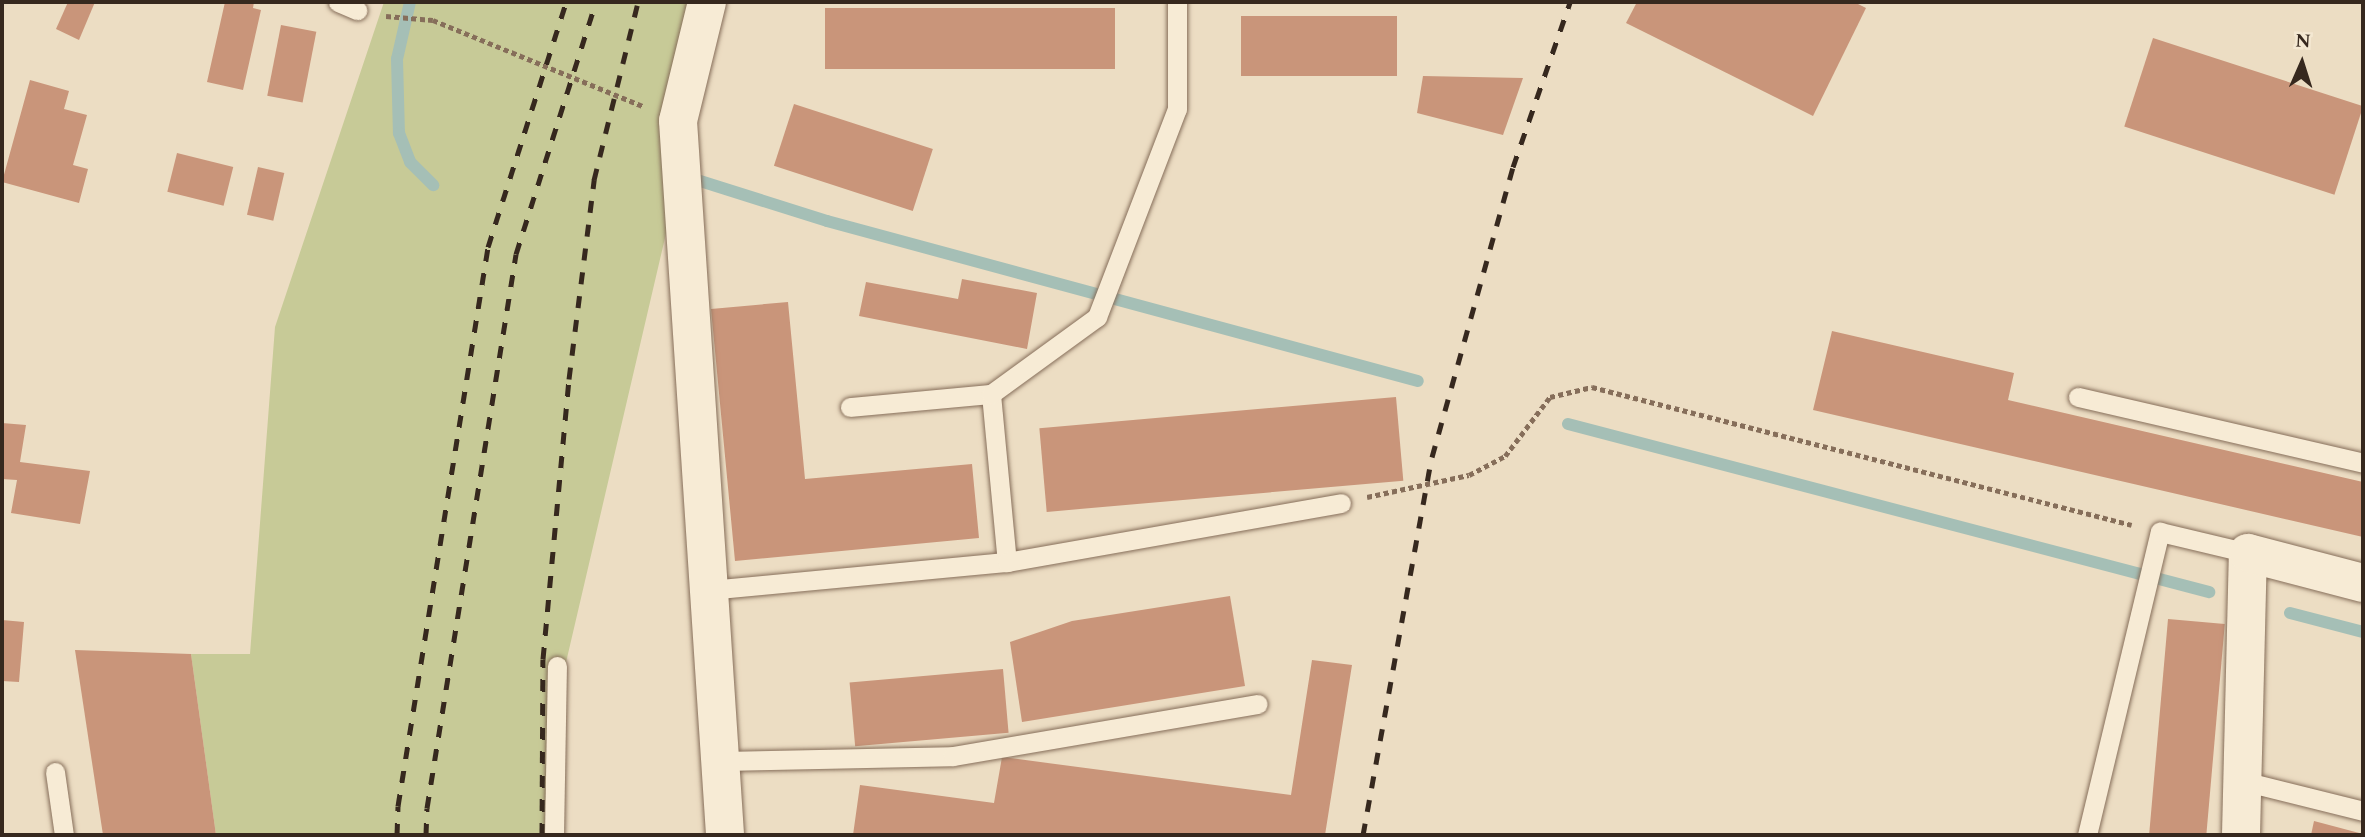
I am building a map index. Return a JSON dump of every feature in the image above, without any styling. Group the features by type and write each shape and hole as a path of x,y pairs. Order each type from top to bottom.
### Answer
{"street":[{"path":"707,2 678,121 725,835"},
{"path":"2241,835 2248,553 2363,583"}],"lane":[{"path":"338,2 357,10"},
{"path":"850,407 991,394 1097,317 1177,108 1177,2"},
{"path":"991,394 1007,562"},
{"path":"2078,397 2363,463"},
{"path":"709,590 1007,562 1341,503"},
{"path":"2087,835 2160,532 2248,553"},
{"path":"554,835 557,666"},
{"path":"720,761 953,756 1258,704"},
{"path":"55,772 64,835"},
{"path":"2242,781 2363,811"}],"path":[{"path":"383,15 433,20 678,121"},
{"path":"1341,503 1469,475 1505,456 1550,397 1592,387 2160,532"}],"green space":[{"path":"384,2 720,2 564,671 562,835 216,835 191,654 250,654 275,327"}],"building":[{"path":"68,2 95,2 79,40 56,29"},
{"path":"225,2 254,2 253,8 261,10 243,90 207,82"},
{"path":"1637,2 1854,2 1866,8 1813,116 1626,23"},
{"path":"825,8 1115,8 1115,69 825,69"},
{"path":"1241,16 1397,16 1397,76 1241,76"},
{"path":"281,25 316,32 303,103 267,96"},
{"path":"2153,38 2363,106 2334,195 2124,126"},
{"path":"1423,76 1523,78 1503,135 1417,113"},
{"path":"30,80 69,91 64,109 87,115 73,165 88,169 79,203 2,182"},
{"path":"794,104 933,149 913,211 774,166"},
{"path":"177,153 233,167 224,206 167,192"},
{"path":"258,167 284,173 273,221 247,215"},
{"path":"962,279 1037,293 1027,349 859,316 866,282 958,299"},
{"path":"788,302 805,479 972,464 979,538 735,561 711,309"},
{"path":"1832,331 2014,373 2008,400 2363,482 2363,537 1813,410"},
{"path":"1396,397 1403,481 1047,512 1039,428"},
{"path":"2,423 26,425 20,462 90,471 80,524 11,513 17,480 2,479"},
{"path":"1230,596 1245,686 1022,722 1010,642 1072,621"},
{"path":"2168,619 2225,624 2206,835 2149,835"},
{"path":"2,620 24,622 19,682 2,681"},
{"path":"75,650 191,654 216,835 103,835"},
{"path":"1312,660 1352,665 1325,835 853,835 860,785 994,803 1002,757 1291,795"},
{"path":"1003,669 1009,733 855,746 850,682"},
{"path":"2314,821 2363,834 2363,835 2311,835"}],"waterway":[{"path":"410,2 397,59 399,133 410,162 433,185"},
{"path":"697,180 827,221 1418,381"},
{"path":"1568,424 2209,592"},
{"path":"2290,613 2363,632"}],"railway":[{"path":"397,835 398,806 488,247 566,2"},
{"path":"426,835 427,808 516,254 596,2"},
{"path":"542,835 543,659 569,379 594,180 638,2"},
{"path":"1363,835 1432,457 1513,167 1570,2"}]}
